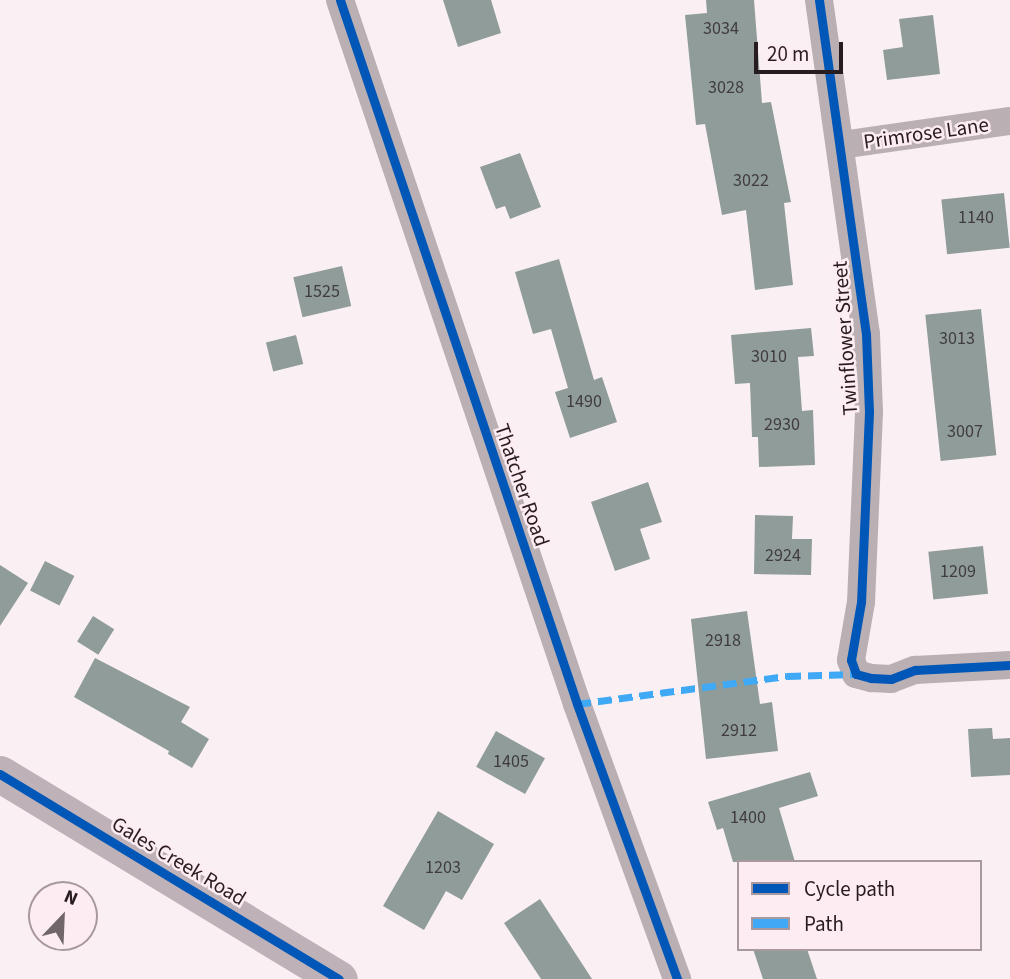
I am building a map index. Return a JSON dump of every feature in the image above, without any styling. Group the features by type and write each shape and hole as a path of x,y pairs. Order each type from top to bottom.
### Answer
{"main road":[{"name":"Gales Creek Road","path":"0,774 339,979"}],"street":[{"name":"Thatcher Road","path":"340,0 577,704 677,979"},
{"name":"Twinflower Street","path":"819,0 866,334 869,399 861,602 851,660 856,674 891,679 915,670 1010,665"},
{"name":"Primrose Lane","path":"841,145 1010,121"}],"building":[{"path":"443,0 491,0 501,33 458,47"},
{"path":"706,0 754,0 762,103 771,102 791,202 784,203 793,285 755,290 746,210 722,215 705,124 696,125 685,15 707,13"},
{"path":"933,15 940,74 887,80 883,50 903,47 899,19"},
{"path":"520,153 541,207 510,219 505,206 496,209 480,167"},
{"path":"1004,193 1010,248 947,254 941,200"},
{"path":"559,259 594,380 602,377 617,422 570,438 555,392 568,388 551,329 533,334 515,272"},
{"path":"342,266 351,306 303,317 293,277"},
{"path":"981,309 996,455 941,461 925,315"},
{"path":"811,328 814,356 798,357 802,411 813,410 815,465 759,467 758,437 752,437 750,383 735,384 731,335"},
{"path":"296,335 303,364 273,372 266,342"},
{"path":"648,482 662,522 640,529 650,559 615,571 591,502"},
{"path":"755,515 793,516 792,539 812,539 811,575 754,574"},
{"path":"983,546 988,594 933,599 928,552"},
{"path":"45,561 74,576 59,605 30,590"},
{"path":"0,565 28,583 0,626"},
{"path":"747,611 760,704 772,702 778,751 706,759 691,619"},
{"path":"93,616 114,629 98,655 77,641"},
{"path":"95,658 190,707 181,722 209,739 192,768 168,754 169,751 74,697"},
{"path":"992,728 993,739 1010,738 1010,775 971,777 968,729"},
{"path":"496,731 545,758 525,794 476,767"},
{"path":"810,772 818,796 779,808 794,860 733,862 723,828 717,830 708,802"},
{"path":"438,811 494,844 462,900 446,891 424,930 383,906"},
{"path":"540,899 592,979 541,979 504,923"},
{"path":"754,951 808,951 817,979 763,979"}],"marked path":[{"path":"577,704 787,676 856,674"}],"cycle path":[{"path":"340,0 577,704 677,979"},
{"path":"819,0 866,334 869,412 861,602 851,660 856,674 891,679 915,670 1010,665"},
{"path":"0,774 339,979"}]}
